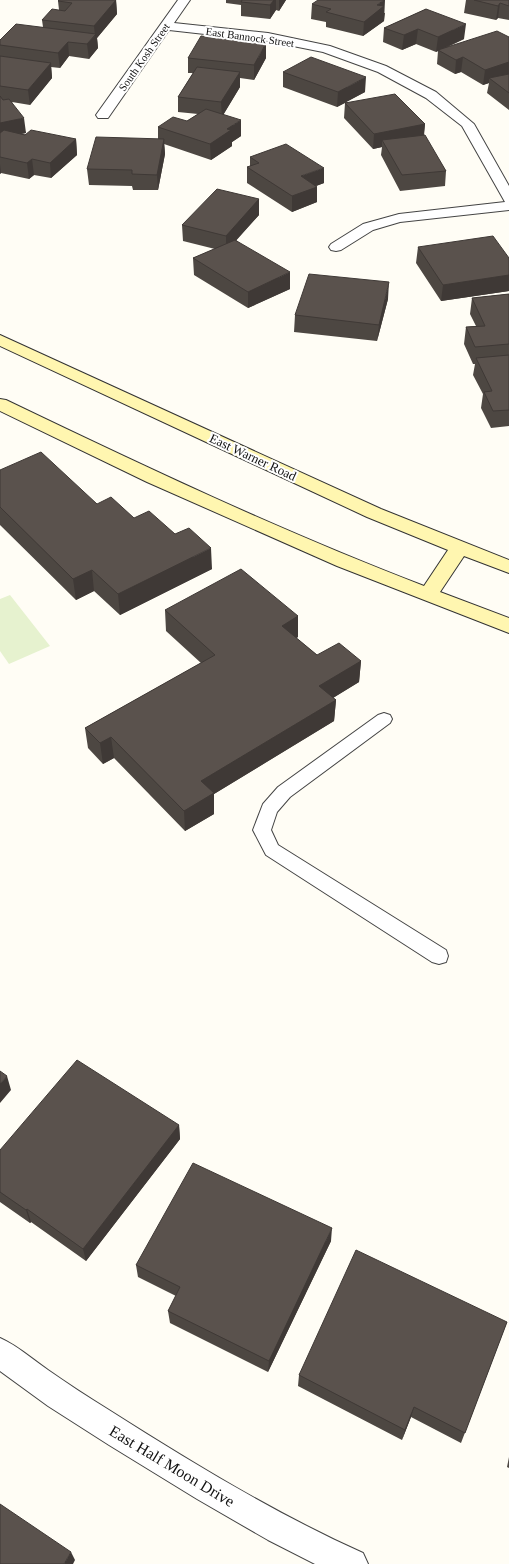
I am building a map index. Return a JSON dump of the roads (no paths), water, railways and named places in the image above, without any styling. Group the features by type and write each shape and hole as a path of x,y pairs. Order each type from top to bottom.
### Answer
{"main road":[{"name":"East Warner Road","path":"0,340 374,513 509,567"},
{"path":"0,404 153,478 344,562 509,626"},
{"path":"428,594 460,547"}],"street":[{"name":"South Kosh Street","path":"103,114 184,0"},
{"name":"East Bannock Street","path":"166,26 268,37 326,49 382,69 431,95 467,124 509,199"},
{"path":"336,247 368,227 399,218 509,206"},
{"name":"East Half Moon Drive","path":"0,1353 99,1422 200,1484 314,1548 352,1564"}],"lane":[{"path":"384,719 284,792 269,809 262,830 272,850 440,956"}]}
